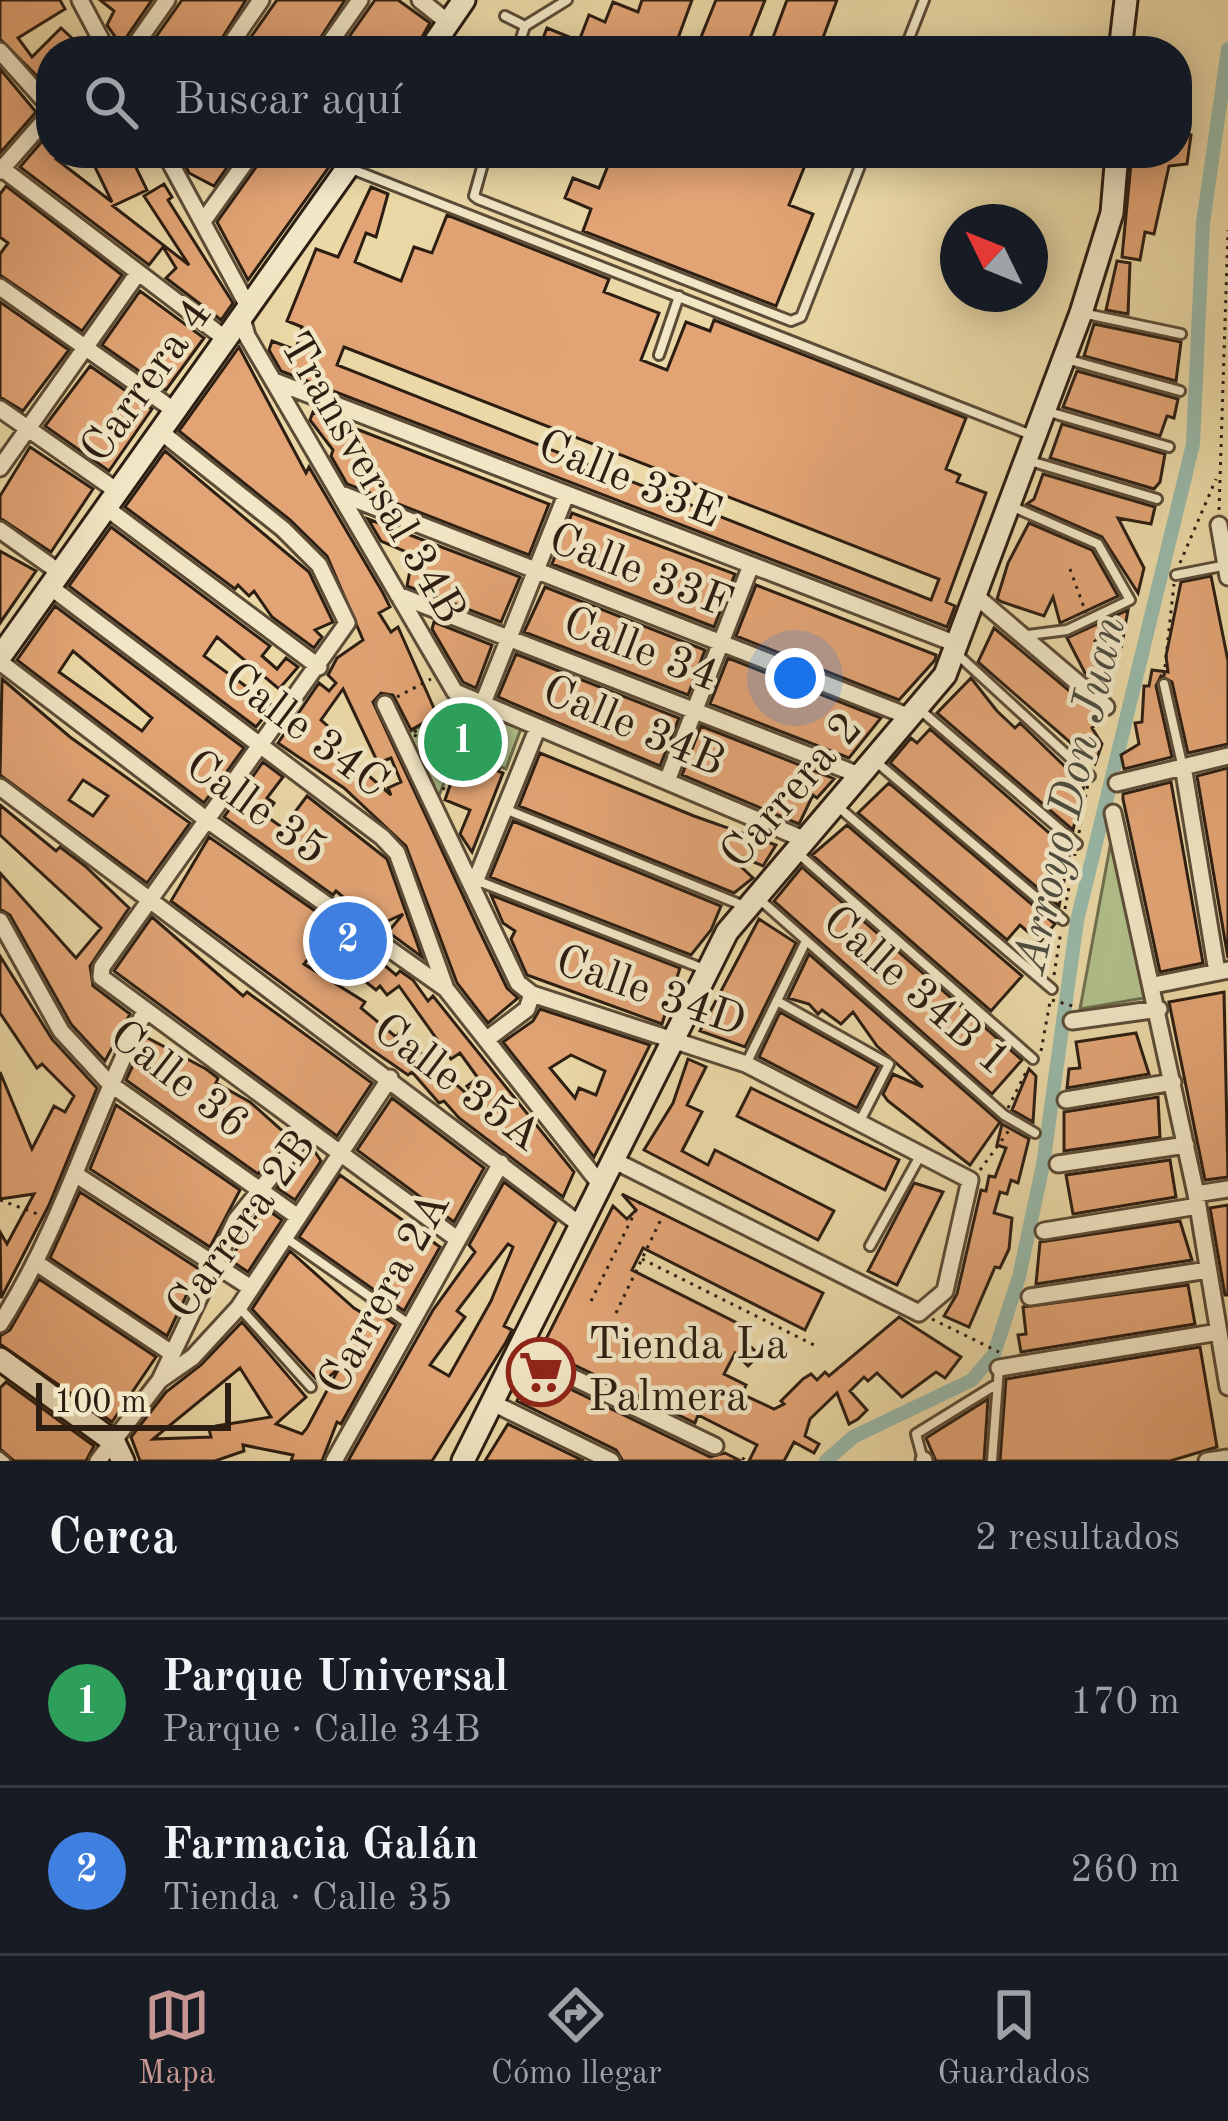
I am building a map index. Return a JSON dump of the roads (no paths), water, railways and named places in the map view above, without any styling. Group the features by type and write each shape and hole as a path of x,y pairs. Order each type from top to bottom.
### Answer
{"street":[{"path":"80,0 99,36"},
{"path":"142,36 167,0"},
{"path":"237,36 262,0"},
{"path":"335,36 361,0"},
{"path":"419,0 449,22"},
{"path":"440,36 464,0"},
{"path":"1122,36 1126,0"},
{"path":"0,51 36,93"},
{"path":"36,128 1,169 227,340"},
{"name":"Transversal 34B","path":"174,168 204,220 274,381 344,495 442,673"},
{"path":"204,220 241,168"},
{"name":"Carrera 4","path":"0,659 347,168"},
{"name":"Carrera 2","path":"463,1461 706,970 750,901 914,713 957,649 1081,313 1112,213 1116,168"},
{"path":"0,468 139,273"},
{"path":"0,286 175,412"},
{"name":"Calle 33E","path":"274,381 957,649"},
{"path":"0,409 319,667"},
{"path":"160,432 283,529 319,565 347,622 102,967 101,977 338,1156 457,1239"},
{"name":"Calle 33F","path":"344,495 914,713"},
{"path":"483,703 566,495"},
{"path":"1220,525 1227,569"},
{"name":"Calle 34C","path":"0,530 54,579 397,853 446,989"},
{"path":"667,781 750,568"},
{"name":"Calle 34","path":"397,595 694,710 866,767"},
{"path":"977,597 1028,635 1106,707"},
{"name":"Calle 35","path":"0,659 207,820 446,989 601,1184"},
{"name":"Calle 34B","path":"442,673 459,693 667,781 799,845"},
{"name":"Calle 34D","path":"385,704 406,736 435,809 518,983 532,994 746,1064 970,1180 945,1291 919,1313 613,1160"},
{"path":"474,884 538,727"},
{"path":"1117,782 1228,755"},
{"path":"1154,985 1222,971 1183,766"},
{"name":"Calle 35A","path":"0,787 579,1223"},
{"path":"1113,813 1159,1009 1228,1387"},
{"name":"Calle 36","path":"0,921 61,1031 109,1083 298,1217"},
{"path":"486,1040 526,1009 532,994"},
{"path":"1074,1013 1159,1009"},
{"path":"0,1324 38,1264 78,1176 109,1083 144,1013"},
{"name":"Carrera 2B","path":"98,1461 118,1452 160,1380 193,1358 239,1307 390,1078"},
{"path":"1066,1100 1173,1082"},
{"path":"160,1380 170,1352 258,1187 307,1132"},
{"path":"1058,1163 1186,1145"},
{"name":"Carrera 2A","path":"334,1461 501,1163"},
{"path":"78,1176 251,1288"},
{"path":"1044,1231 1197,1200 1228,1189"},
{"path":"38,1264 170,1352"},
{"path":"1030,1298 1208,1270"},
{"path":"1002,1370 1219,1332"},
{"path":"518,1351 715,1446"},
{"path":"0,1359 118,1452"},
{"path":"493,1403 611,1461"},
{"path":"1208,1461 1228,1458"}],"lane":[{"path":"522,36 525,26 567,0"},
{"path":"910,36 924,0"},
{"path":"505,16 525,26"},
{"path":"372,168 1037,437"},
{"path":"482,168 475,190 478,200 791,321 801,317 859,168"},
{"path":"659,355 679,296"},
{"path":"1081,313 1181,334"},
{"path":"1065,359 1180,391"},
{"path":"1047,411 1169,447"},
{"path":"1028,461 1157,499"},
{"path":"1011,506 1098,544 1130,600 1066,629 1028,635"},
{"path":"1176,575 1227,569"},
{"name":"Calle 33E","path":"957,649 1090,776"},
{"path":"1164,683 1183,766"},
{"name":"Calle 33F","path":"914,713 1077,844"},
{"path":"866,767 1063,920"},
{"path":"835,804 1051,994"},
{"name":"Calle 34B 1","path":"505,809 750,901 806,941 1004,1115 1035,1133"},
{"name":"Calle 34B","path":"799,845 1033,1059"},
{"path":"474,884 706,970"},
{"path":"746,1064 806,941"},
{"path":"777,1001 889,1064 859,1123"},
{"path":"870,1246 920,1155"},
{"path":"284,1237 409,1324"},
{"path":"239,1307 311,1387"},
{"path":"923,1461 916,1434 1002,1370"},
{"path":"992,1461 1002,1370"}],"waterway":[{"name":"Arroyo Don Juan","path":"826,1461 853,1437 972,1380 994,1354 1019,1277 1043,1165 1077,921 1193,444 1203,223 1228,49"}],"place":[{"name":"Parque Universal","path":"463,742"},
{"name":"Farmacia Galán","path":"348,941"},
{"name":"Tienda La Palmera","path":"541,1372"}]}
